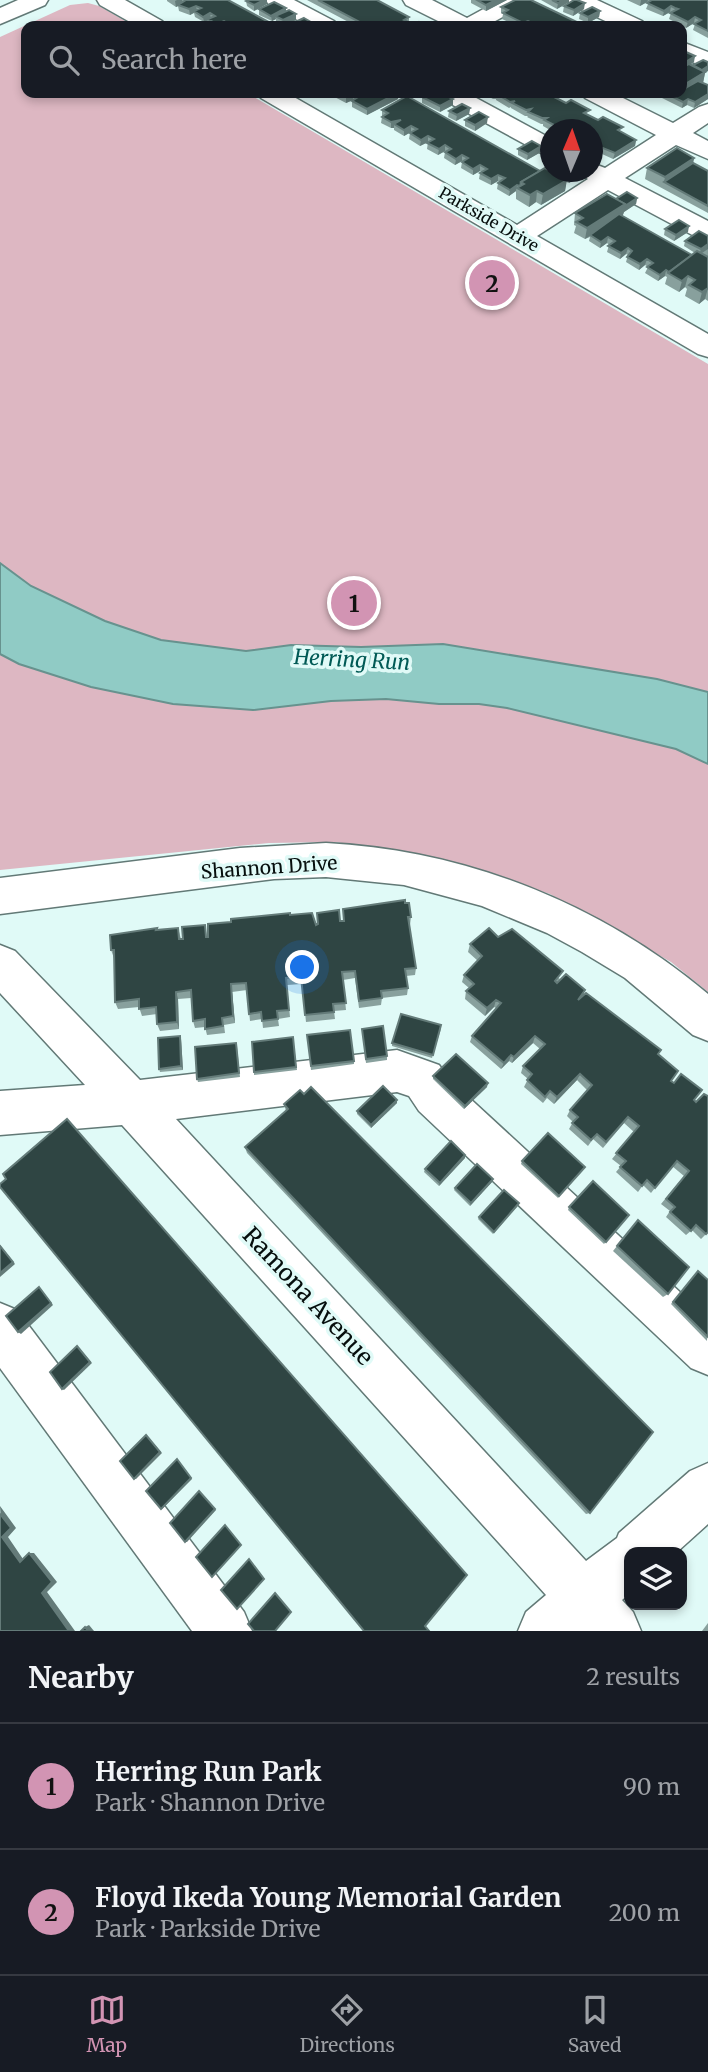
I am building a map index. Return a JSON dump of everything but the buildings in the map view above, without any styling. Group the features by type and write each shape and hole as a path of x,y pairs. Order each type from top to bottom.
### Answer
{"street":[{"path":"0,17 37,0"},
{"path":"108,0 145,21"},
{"path":"277,0 317,21"},
{"path":"414,0 457,21"},
{"path":"477,21 517,0"},
{"path":"579,0 623,21"},
{"path":"687,51 708,61"},
{"name":"Parkside Drive","path":"279,98 708,347"},
{"path":"458,98 540,142"},
{"path":"604,98 708,151"},
{"path":"603,172 674,134 708,112"},
{"path":"603,176 708,232"},
{"path":"519,236 590,182"},
{"name":"Shannon Drive","path":"0,896 256,863 327,860 372,864 420,873 487,892 564,923 631,959 708,1021"},
{"name":"Ramona Avenue","path":"0,964 131,1103 600,1615"},
{"path":"0,1113 131,1103 397,1071 424,1080 435,1096 708,1351"},
{"path":"0,1327 225,1631"},
{"path":"644,1547 708,1489"},
{"path":"545,1631 600,1615 624,1569"}],"shaded area":[{"path":"88,3 99,6 125,21 35,21 70,5"},
{"path":"21,27 21,98 256,98 708,364 708,992 671,962 550,894 430,856 335,842 269,843 0,870 0,37"}],"water":[{"name":"Herring Run","path":"0,563 31,586 105,621 161,640 246,651 291,645 361,647 443,644 657,679 708,692 708,764 676,749 507,708 479,704 439,704 386,699 331,701 253,710 173,704 91,687 19,664 0,654"}],"place":[{"name":"Floyd Ikeda Young Memorial Garden","path":"492,283"},
{"name":"Herring Run Park","path":"354,603"}]}
